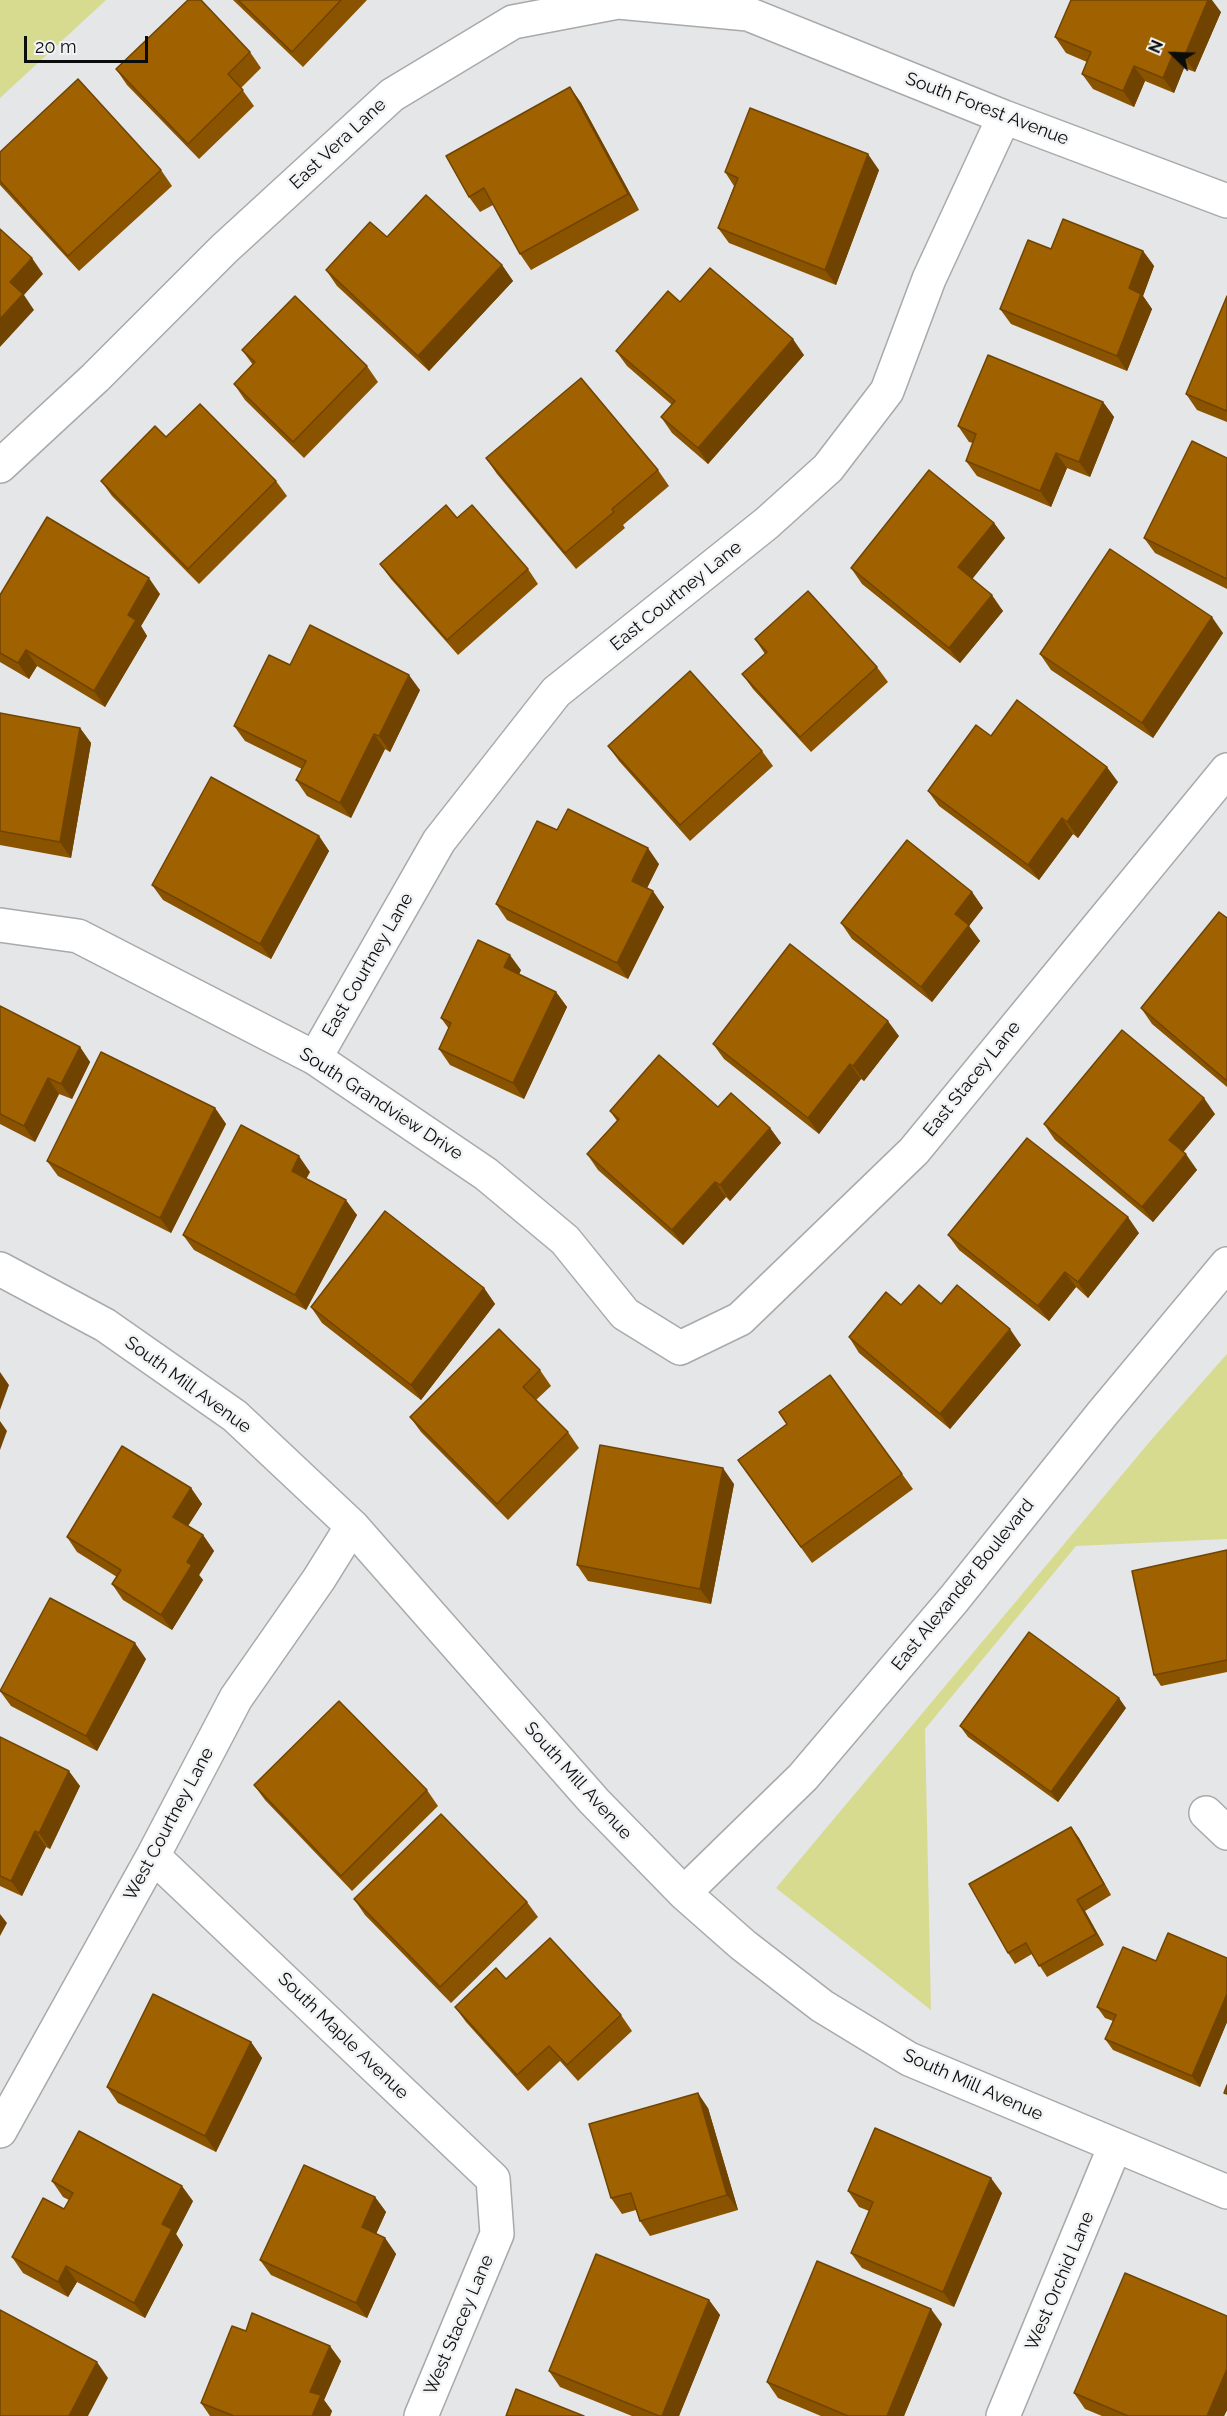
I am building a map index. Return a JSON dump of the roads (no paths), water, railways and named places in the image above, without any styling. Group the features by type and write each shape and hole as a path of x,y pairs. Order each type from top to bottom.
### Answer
{"street":[{"name":"East Vera Lane","path":"0,466 95,378 224,249 392,95 513,22 618,2 751,7"},
{"name":"South Forest Avenue","path":"751,7 1004,117 1227,201"},
{"name":"East Courtney Lane","path":"315,1058 439,841 556,692 767,523 828,468 887,391 929,279 1004,117"},
{"name":"East Stacey Lane","path":"680,1348 740,1319 914,1151 1227,770"},
{"name":"South Grandview Drive","path":"0,925 78,936 315,1058 486,1173 565,1240 625,1314 680,1348"},
{"name":"East Alexander Boulevard","path":"684,1893 803,1777 954,1599 1102,1414 1227,1264"},
{"name":"South Mill Avenue","path":"0,1269 105,1324 235,1416 352,1526 594,1801 684,1893 743,1945 822,2006 909,2059 1227,2192"},
{"name":"West Courtney Lane","path":"0,2131 153,1856 236,1698 352,1526"},
{"name":"South Maple Avenue","path":"153,1856 493,2179 497,2234"},
{"name":"West Orchid Lane","path":"1004,2416 1115,2146"},
{"name":"West Stacey Lane","path":"421,2416 497,2234"}]}
